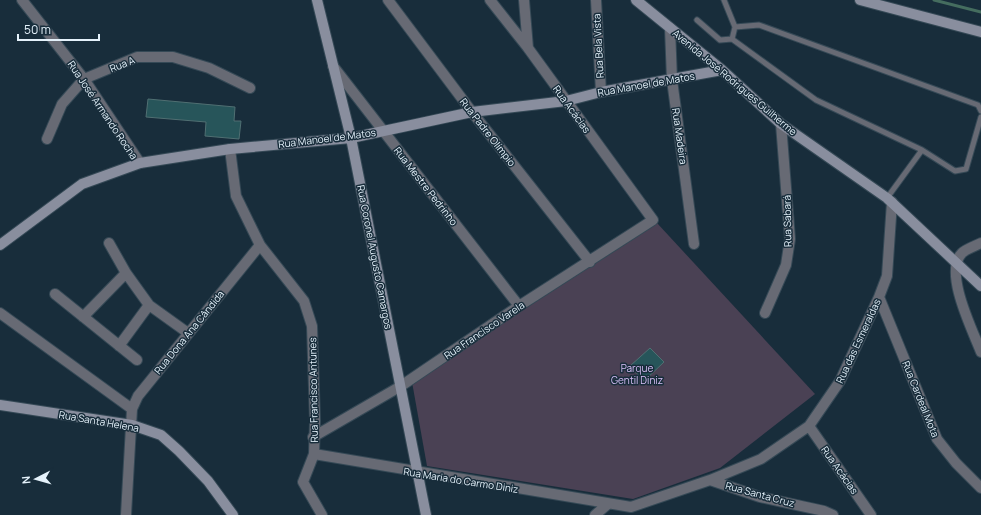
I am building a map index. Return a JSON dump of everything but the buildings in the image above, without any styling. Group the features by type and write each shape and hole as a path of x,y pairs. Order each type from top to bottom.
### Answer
{"street":[{"name":"Rua José Armando Rocha","path":"22,0 84,79 140,163"},
{"name":"Rua Coronel Augusto Camargos","path":"317,0 351,138 426,515"},
{"name":"Rua Padre Olímpio","path":"388,0 472,112 590,262"},
{"name":"Rua Acácias","path":"490,0 528,48 653,220"},
{"path":"524,0 528,48"},
{"name":"Rua Bela Vista","path":"596,0 601,92"},
{"name":"Avenida José Rodrigues Guilherme","path":"636,0 722,70 781,124 890,200 981,286"},
{"path":"860,0 981,32"},
{"name":"Rua Madeira","path":"670,28 672,80 694,244"},
{"name":"Rua A","path":"47,139 62,104 84,79 137,57 173,57 209,68 250,88"},
{"name":"Rua Mestre Pedrinho","path":"334,66 519,306"},
{"name":"Rua Manoel de Matos","path":"0,245 82,184 140,163 230,149 351,138 472,112 566,101 601,92 722,70"},
{"name":"Rua Sabará","path":"765,313 786,265 790,239 781,124"},
{"name":"Rua Francisco Antunes","path":"230,149 236,196 260,245 304,302 312,326 315,421 313,437 314,454 303,482 322,515"},
{"name":"Rua das Esmeraldas","path":"608,504 633,511 761,459 809,426 840,381 879,297 887,276 890,200"},
{"name":"Rua Francisco Varela","path":"313,437 401,386 519,306 590,262 653,220"},
{"path":"109,243 126,273 149,304 188,333"},
{"path":"981,243 962,253 956,262 956,286 981,352"},
{"name":"Rua Dona Ana Cândida","path":"126,515 132,409 138,396 260,245"},
{"path":"84,317 126,273"},
{"path":"55,294 137,360"},
{"name":"Rua Cardeal Mota","path":"879,297 937,440 956,463 981,488"},
{"path":"119,346 149,304"},
{"name":"Rua Santa Helena","path":"0,313 132,409"},
{"name":"Rua Santa Helena","path":"0,405 132,425 161,435 179,451 208,482 232,515"},
{"name":"Rua Acácias","path":"809,426 871,515"},
{"name":"Rua Maria do Carmo Diniz","path":"314,454 418,473 608,504"},
{"name":"Rua Santa Cruz","path":"710,480 760,497 824,511 833,515"},
{"path":"595,515 608,504"}],"lane":[{"path":"724,0 735,27 732,39"},
{"path":"697,20 720,40 732,39 816,100 922,150 955,171 966,169 981,118"},
{"path":"735,27 759,25 978,105 981,111"},
{"path":"890,200 922,150"}],"green space":[{"name":"Parque Gentil Diniz","path":"657,223 815,394 720,468 633,499 427,466 412,382"}],"waterway":[{"path":"934,0 981,12"}]}
